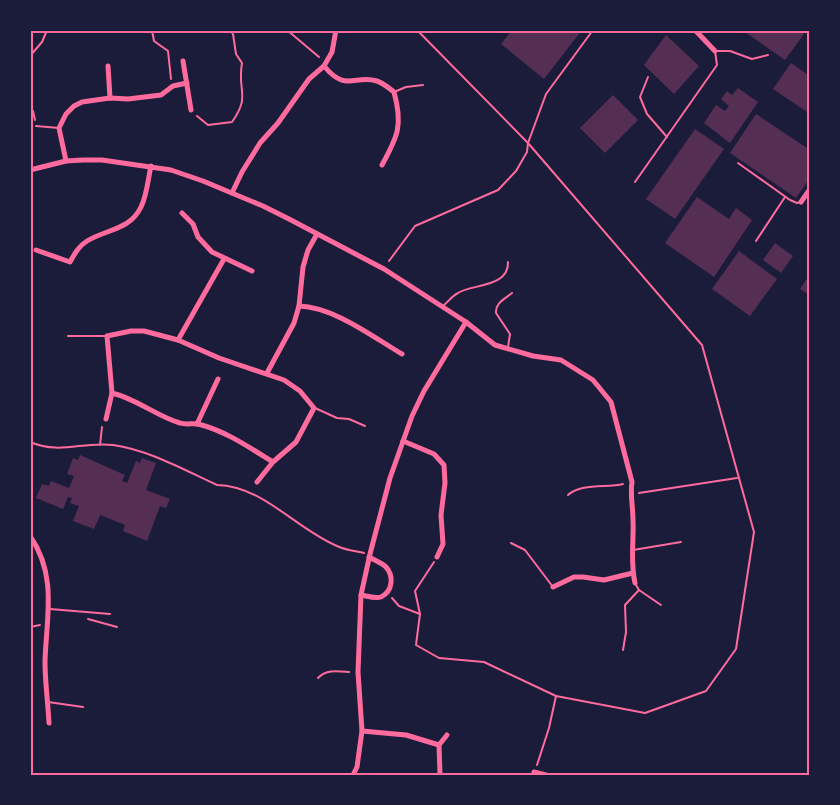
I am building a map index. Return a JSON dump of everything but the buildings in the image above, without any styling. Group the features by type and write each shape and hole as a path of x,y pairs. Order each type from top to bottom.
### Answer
{"street":[{"path":"232,193 260,143 278,123 309,79 324,65 332,52 336,30"},
{"path":"695,30 715,51"},
{"path":"183,61 190,110"},
{"path":"324,65 341,80 376,81 394,92 398,109 397,137 382,165"},
{"path":"108,66 110,98"},
{"path":"66,161 59,128 66,114 74,106 82,102 110,98 128,99 161,95 171,87 187,83"},
{"path":"30,170 66,161 102,160 151,166 203,180 263,206 384,269 466,322 495,345 533,356 561,360 592,380 612,402 632,482 630,495 633,506 632,550 635,583"},
{"path":"36,250 70,262 78,248 88,240 122,228 134,218 141,207 151,166"},
{"path":"801,202 810,189"},
{"path":"182,213 193,224 198,237 212,252 252,271"},
{"path":"267,373 294,323 299,306 303,267 308,250 317,234"},
{"path":"178,340 224,259"},
{"path":"299,306 322,310 337,316 402,354"},
{"path":"354,775 362,731 358,672 361,595 369,556 390,478 403,441 424,391 466,322"},
{"path":"106,419 112,393 107,336 144,331 178,340 219,358 284,380 300,391 314,408 296,442 273,462 257,482"},
{"path":"197,424 218,379"},
{"path":"112,393 133,399 160,415 182,424 197,424 233,438 273,462"},
{"path":"403,441 435,454 444,465 445,483 441,515 443,544 437,558"},
{"path":"30,536 43,565 48,588 50,609 45,665 49,723"},
{"path":"361,595 376,598 383,596 392,580 385,566 369,556"},
{"path":"553,587 574,578 604,580 633,573"},
{"path":"362,731 406,735 439,745"},
{"path":"440,775 439,745 447,735"},
{"path":"534,772 546,775"}],"lane":[{"path":"635,182 717,65 715,51 730,51 752,59 768,55"},
{"path":"648,76 640,97 647,114 667,137"},
{"path":"394,92 406,87 423,85"},
{"path":"36,126 59,128"},
{"path":"738,163 785,197 794,202 801,202"},
{"path":"756,241 785,197"},
{"path":"441,307 458,292 490,284 506,272 508,262"},
{"path":"507,349 510,334 496,313 496,309 499,303 512,293"},
{"path":"68,336 107,336"},
{"path":"314,408 365,426"},
{"path":"632,550 681,542"},
{"path":"511,543 525,550 553,587"},
{"path":"635,583 639,590 662,605"},
{"path":"623,650 626,632 625,605 639,590"},
{"path":"50,609 110,614"},
{"path":"48,702 83,707"}],"path":[{"path":"30,56 42,42 47,30"},
{"path":"152,30 154,41 168,51 171,87"},
{"path":"190,110 208,125 232,122 241,109 243,94 239,78 242,63 236,54 233,34 230,30"},
{"path":"233,34 236,30"},
{"path":"287,30 324,65"},
{"path":"417,30 528,142 702,345 754,532 736,650 706,691 645,713 556,696 484,662 439,658 416,645 420,614 415,591 437,558"},
{"path":"384,269 415,226 498,190 525,159 528,142 546,93 593,30"},
{"path":"30,110 33,111 36,126"},
{"path":"100,445 100,434 106,419"},
{"path":"30,442 51,449 112,444 136,450 217,485 227,485 259,497 335,546 369,556"},
{"path":"630,495 738,478"},
{"path":"568,495 572,491 632,482"},
{"path":"387,591 399,606 420,614"},
{"path":"84,618 117,627"},
{"path":"30,627 39,626 49,619"},
{"path":"318,678 331,671 358,672"},
{"path":"534,772 549,729 556,696"}]}
